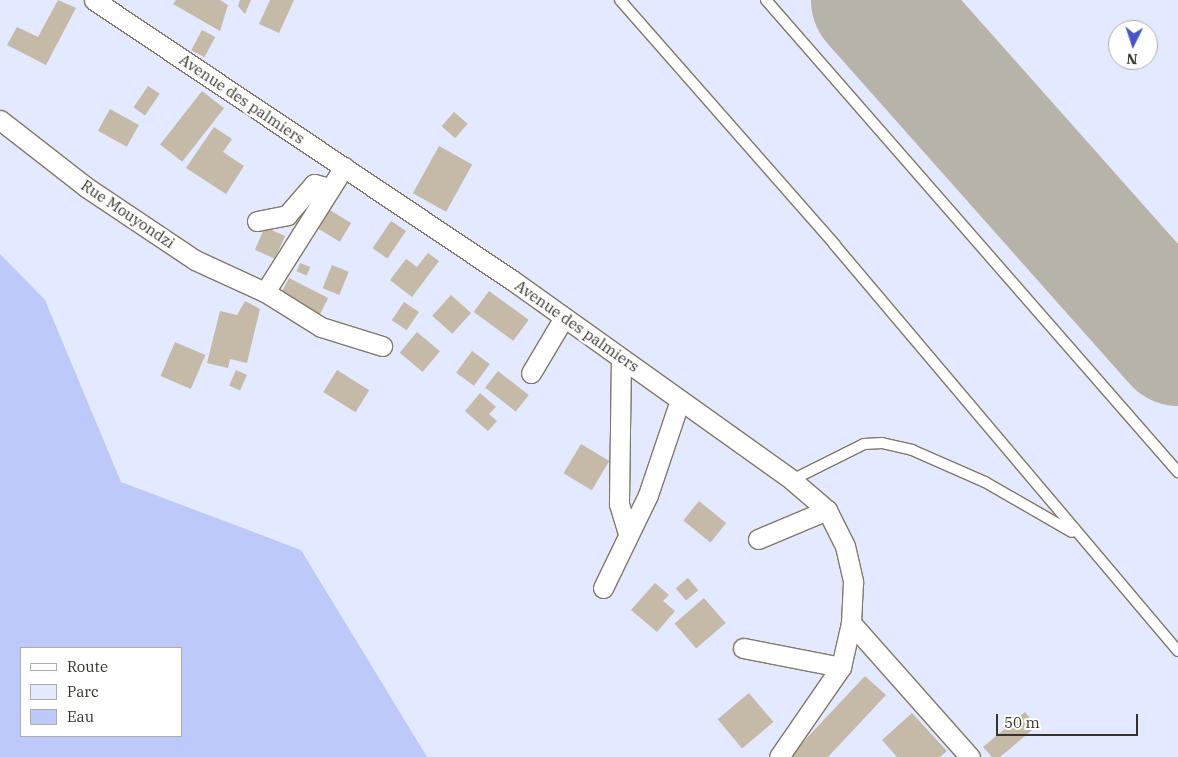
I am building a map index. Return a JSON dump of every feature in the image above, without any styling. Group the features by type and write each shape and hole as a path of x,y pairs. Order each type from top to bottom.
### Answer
{"street":[{"name":"Avenue des palmiers","path":"94,0 344,167 621,358 792,480 827,510 845,546 853,582 850,623 841,667 779,757"},
{"name":"Rue Mouyondzi","path":"0,120 86,187 195,260 265,292 321,328 382,346"},
{"path":"265,292 344,167"},
{"path":"257,221 288,215 314,184 330,188"},
{"path":"530,373 563,319"},
{"path":"621,358 619,495 628,534"},
{"path":"603,588 648,495 680,400"},
{"path":"758,539 827,510"},
{"path":"850,623 970,757"},
{"path":"743,648 841,667"}],"lane":[{"path":"620,0 834,244 1178,651"},
{"path":"766,0 1178,472"},
{"path":"792,480 864,444 882,443 912,450 985,482 1078,535"}],"green space":[{"path":"0,0 1178,0 1178,757 0,757"}],"water":[{"path":"0,254 45,300 121,482 301,550 427,757 0,757"}],"building":[{"path":"58,0 76,8 46,65 7,45 17,27 38,37"},
{"path":"176,0 220,0 228,5 220,31 173,4"},
{"path":"240,0 251,0 245,14 238,6"},
{"path":"270,0 294,0 279,33 259,24"},
{"path":"202,30 215,37 204,57 191,50"},
{"path":"148,86 160,94 145,115 133,108"},
{"path":"202,91 224,108 182,162 160,145"},
{"path":"110,109 139,125 127,147 98,131"},
{"path":"454,112 468,124 455,138 442,126"},
{"path":"214,127 232,139 223,152 244,166 226,194 186,168"},
{"path":"439,146 472,164 446,212 413,193"},
{"path":"328,209 351,223 340,242 317,228"},
{"path":"391,221 406,231 387,258 373,248"},
{"path":"265,227 285,236 275,259 255,250"},
{"path":"428,253 439,261 412,297 390,280 406,259 417,267"},
{"path":"300,263 310,267 307,275 297,271"},
{"path":"332,265 349,272 339,295 323,288"},
{"path":"289,278 328,298 319,317 279,297"},
{"path":"489,291 529,320 513,341 474,312"},
{"path":"451,295 471,313 452,334 432,316"},
{"path":"245,301 260,309 247,363 230,359 228,368 207,363 220,311 237,315"},
{"path":"404,302 419,312 407,330 392,320"},
{"path":"417,332 440,351 423,372 400,353"},
{"path":"175,342 205,355 191,389 161,376"},
{"path":"472,351 490,364 474,386 456,373"},
{"path":"236,370 247,375 240,390 229,386"},
{"path":"337,370 369,390 355,412 323,392"},
{"path":"498,371 529,395 516,412 485,388"},
{"path":"480,393 496,407 489,414 497,421 488,431 465,411"},
{"path":"581,444 609,461 592,490 563,473"},
{"path":"699,501 726,523 710,542 683,520"},
{"path":"688,578 698,590 686,601 676,588"},
{"path":"655,583 669,595 663,601 675,611 657,632 631,610"},
{"path":"704,598 726,623 696,648 675,624"},
{"path":"865,676 886,695 828,757 789,757"},
{"path":"749,693 773,722 742,748 718,719"},
{"path":"1025,712 1037,726 1000,757 992,757 983,747"},
{"path":"912,713 947,751 940,757 897,757 882,740"}],"runway":[{"path":"875,0 1178,341"}]}
